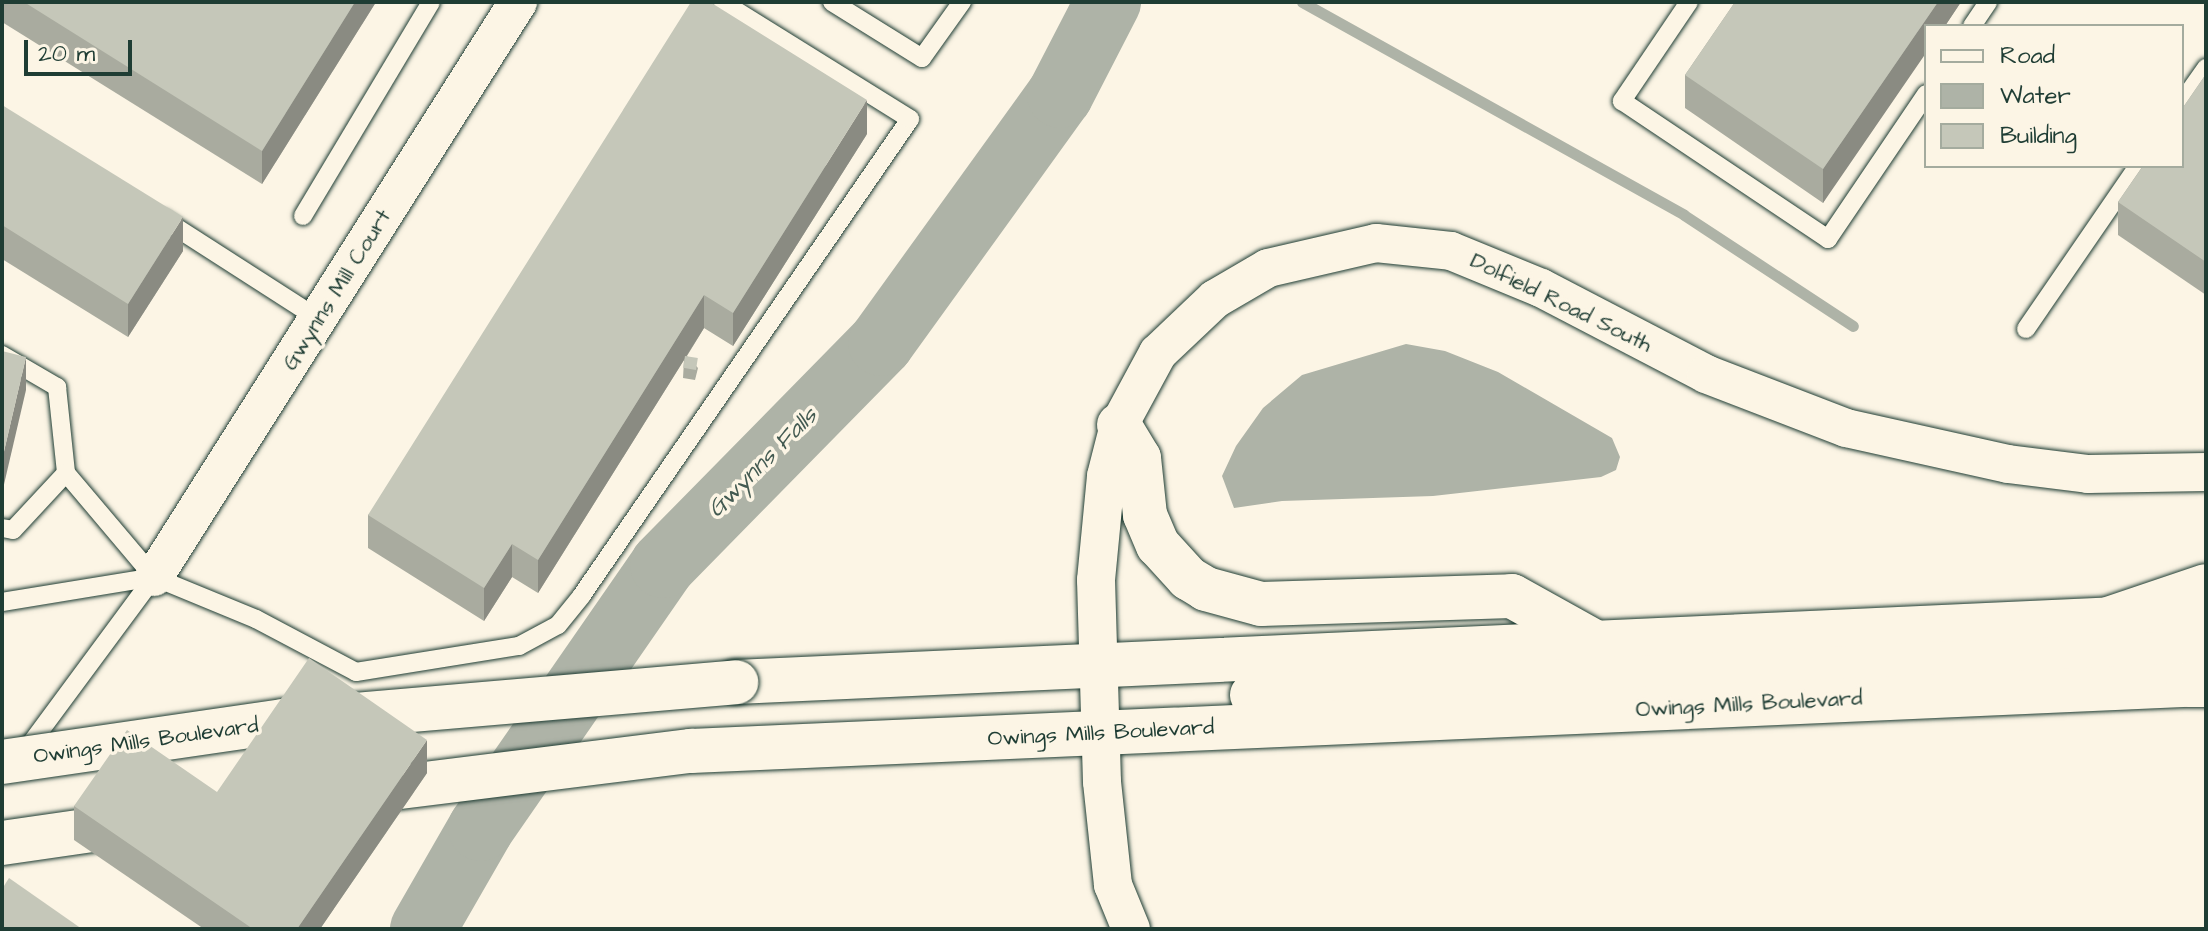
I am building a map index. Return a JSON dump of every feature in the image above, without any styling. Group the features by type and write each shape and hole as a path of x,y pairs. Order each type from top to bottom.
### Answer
{"main road":[{"path":"1119,425 1139,458 1142,502 1158,545 1188,578 1206,589 1261,604 1512,596 1591,640"},
{"path":"2108,619 2206,586"},
{"name":"Owings Mills Boulevard","path":"2,762 284,721 736,682 1591,640 2206,615"},
{"name":"Owings Mills Boulevard","path":"326,796 691,751 2201,677"},
{"path":"2,843 172,819"}],"street":[{"name":"Gwynns Mill Court","path":"154,577 518,2"},
{"name":"Dolfield Road South","path":"1131,929 1113,885 1099,665 1100,523 1119,425 1158,353 1215,299 1283,263 1376,243 1451,251 1493,266 1706,374 1846,428 2008,464 2088,474 2206,472"}],"lane":[{"path":"303,216 431,2"},
{"path":"2,355 57,387 66,473 154,577 256,619 356,672 519,646 558,625 910,119 722,2"},
{"path":"832,2 922,58 962,2"},
{"path":"1689,2 1622,101 1828,239 1924,97"},
{"path":"1973,24 1988,2"},
{"path":"2184,99 2206,68"},
{"path":"2026,329 2137,168"},
{"path":"147,209 319,319"},
{"path":"2,528 13,530 66,473"},
{"path":"2,602 154,577"},
{"path":"2,782 154,577"}],"water":[{"path":"1406,344 1445,351 1498,372 1612,438 1620,457 1616,470 1601,477 1433,496 1282,501 1234,508 1222,476 1236,446 1263,408 1302,375"}],"building":[{"path":"24,2 355,2 262,151"},
{"path":"691,2 710,2 867,100 733,313 704,295 538,560 512,544 484,588 368,515"},
{"path":"1735,2 1938,2 1823,169 1685,75"},
{"path":"2206,74 2206,262 2118,202 2142,168 2184,168 2184,106"},
{"path":"2,105 183,217 128,304 2,225"},
{"path":"2,351 26,357 2,460"},
{"path":"685,356 698,358 696,370 683,368"},
{"path":"309,658 427,740 297,929 253,929 74,806 127,730 217,792"},
{"path":"9,878 82,929 2,929 2,889"}],"waterway":[{"name":"Gwynns Falls","path":"423,929 481,828 663,565 881,343 1060,95 1108,2"},
{"path":"1302,2 1684,215 1853,326"}]}
